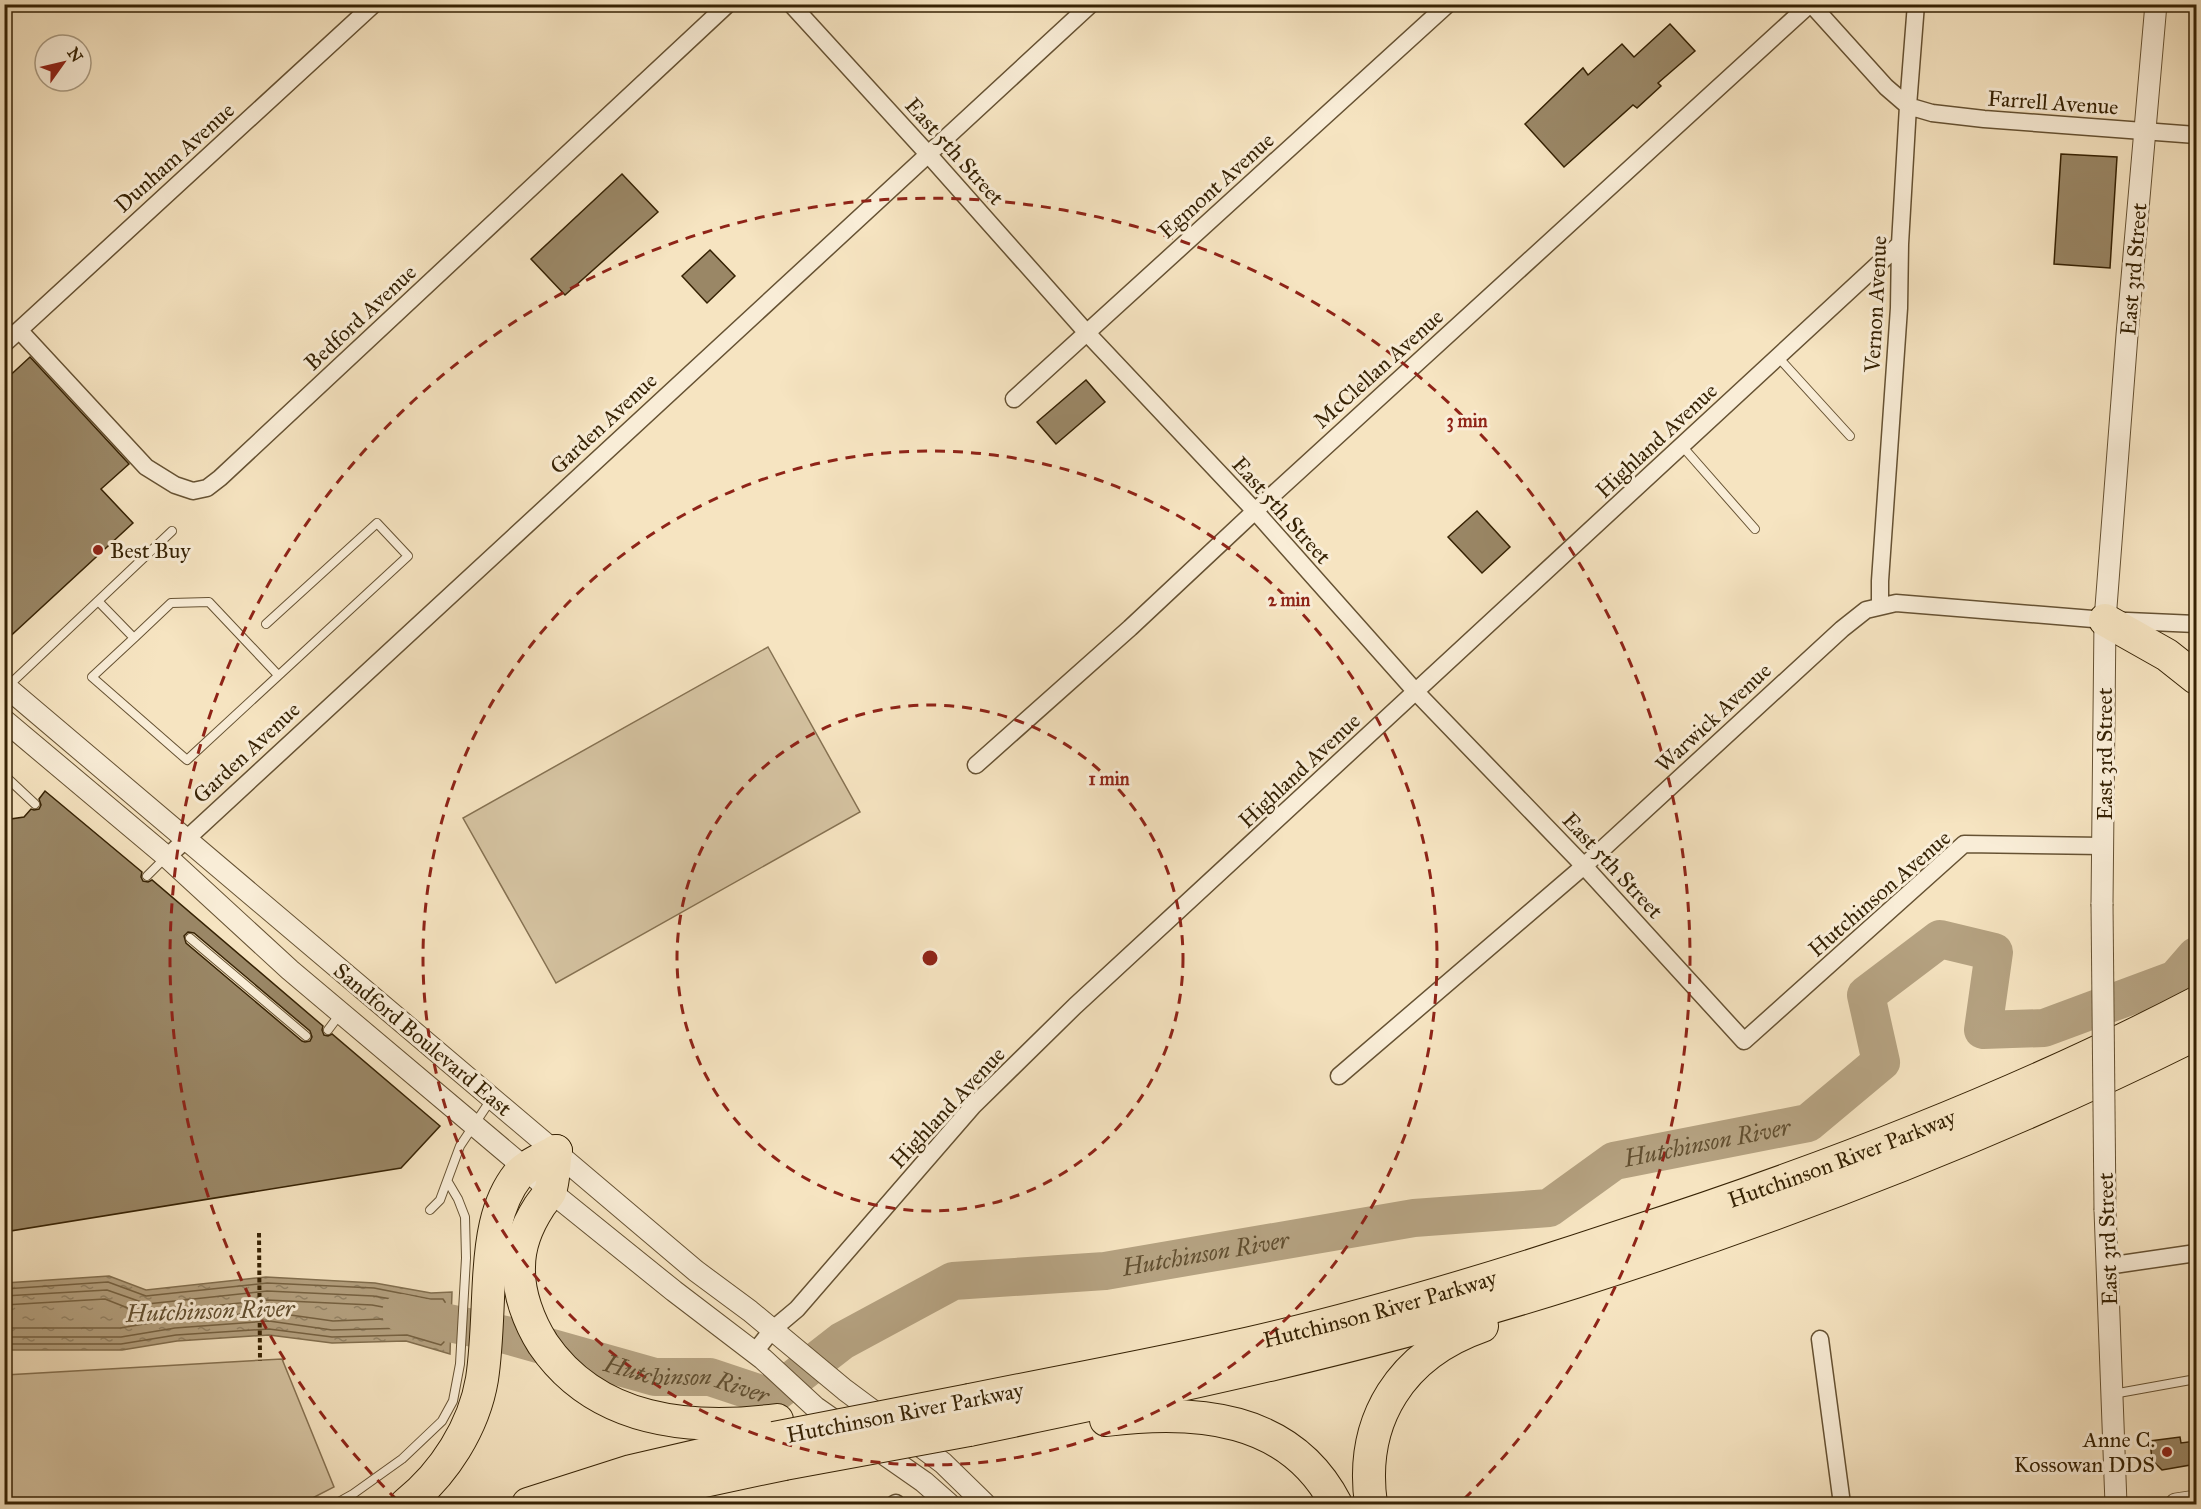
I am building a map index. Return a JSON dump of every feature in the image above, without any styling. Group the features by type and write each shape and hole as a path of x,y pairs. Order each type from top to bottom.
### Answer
{"highway":[{"path":"2105,620 2167,655 2196,678"},
{"name":"Hutchinson River Parkway","path":"528,1504 631,1472 778,1440 970,1415 1424,1298 1557,1258 1753,1192 1892,1140 2071,1065 2196,1003"},
{"name":"Hutchinson River Parkway","path":"970,1415 1015,1420 1171,1388 1283,1362 1574,1282 1753,1221 1921,1157 2080,1089 2196,1034"},
{"path":"406,1504 437,1473 461,1437 478,1396 472,1364 492,1262 495,1230 502,1204 510,1188 525,1168 556,1151"},
{"path":"492,1262 520,1254 527,1230 550,1191 556,1151"},
{"path":"492,1262 526,1307 539,1337 558,1364 589,1390 627,1409 668,1421 716,1424 778,1440 881,1401 970,1415"},
{"path":"1371,1504 1369,1474 1374,1434 1393,1394 1411,1369 1424,1356 1450,1339 1496,1321 1574,1282"},
{"path":"1015,1420 1106,1420 1166,1415 1235,1423 1272,1438 1293,1452 1312,1469 1336,1504"},
{"name":"Hutchinson River Parkway","path":"615,1504 685,1485 778,1440"}],"street":[{"name":"Dunham Avenue","path":"4,344 374,4"},
{"name":"Bedford Avenue","path":"19,330 146,467 175,485 193,491 207,488 728,4"},
{"name":"East 5th Street","path":"791,4 1087,333 1255,511 1416,692 1584,866 1744,1041"},
{"name":"Garden Avenue","path":"167,857 1091,4"},
{"name":"Egmont Avenue","path":"1014,399 1448,4"},
{"path":"1810,4 1886,87 1908,106"},
{"name":"McClellan Avenue","path":"976,765 1130,628 1810,4"},
{"name":"Vernon Avenue","path":"1880,605 1899,308 1900,244 1908,106 1916,4"},
{"name":"East 3rd Street","path":"2115,1504 2105,1210 2102,904 2105,620 2156,4"},
{"name":"Farrell Avenue","path":"1908,106 1932,113 1974,118 2196,135"},
{"name":"Highland Avenue","path":"759,1356 973,1106 1075,1006 1900,244"},
{"name":"Warwick Avenue","path":"1339,1076 1584,866 1842,628 1866,610 1896,603 2105,620 2196,624"},
{"name":"Sandford Boulevard East","path":"5,687 696,1271 750,1311 845,1390 943,1463 985,1504"},
{"name":"Sandford Boulevard East","path":"4,720 167,857 341,1013 550,1191 759,1356 815,1407 908,1470 949,1504"},
{"name":"Hutchinson Avenue","path":"1744,1041 1964,844 2103,846"},
{"path":"2107,1266 2196,1253"},
{"path":"1820,1339 1842,1504"},
{"path":"2176,1504 2196,1501"}],"lane":[{"path":"1778,357 1850,436"},
{"path":"1682,446 1755,529"},
{"path":"266,624 377,523 408,556 187,760 92,677 171,603 209,602 278,675"},
{"path":"5,687 172,531"},
{"path":"98,601 134,638"},
{"path":"4,775 35,804"},
{"name":"Garden Avenue","path":"147,876 167,857"},
{"path":"190,938 306,1036"},
{"path":"328,1030 341,1013"},
{"path":"430,1210 440,1200 460,1146 493,1098"},
{"path":"448,1182 465,1217 492,1262"},
{"path":"335,1504 402,1459 442,1421 472,1364"},
{"path":"2113,1394 2196,1379"}],"path":[{"path":"259,1233 260,1361"}],"shaded area":[{"path":"768,647 860,812 556,983 463,818"},
{"path":"282,1359 334,1487 301,1504 5,1504 5,1375"}],"water":[{"path":"109,1276 146,1290 266,1277 375,1283 431,1293 452,1292 450,1354 406,1341 332,1343 269,1335 177,1341 122,1350 5,1350 5,1283"}],"building":[{"path":"1670,24 1695,51 1658,83 1661,86 1637,108 1633,105 1564,167 1525,124 1583,68 1588,75 1622,44 1634,57"},
{"path":"2061,154 2117,157 2110,268 2054,264"},
{"path":"622,174 658,212 565,295 531,259"},
{"path":"710,250 735,276 707,303 682,276"},
{"path":"30,357 129,464 101,489 133,523 4,642 4,381"},
{"path":"1086,380 1105,402 1056,444 1037,422"},
{"path":"1477,511 1510,547 1482,573 1448,537"},
{"path":"45,791 142,872 143,881 152,880 323,1026 324,1035 332,1034 440,1126 401,1168 4,1232 4,820 24,817 31,809 39,809 41,805 39,799","holes":["188,932 194,933 310,1031 312,1037 310,1041 302,1041 186,943 184,936"]},
{"name":"Anne C. Kossowan DDS","path":"2180,1437 2181,1443 2196,1441 2196,1464 2162,1470 2152,1460 2150,1441"}],"waterway":[{"name":"Hutchinson River","path":"401,1313 506,1335 655,1377 710,1377 770,1397 842,1341 953,1281 1105,1271 1414,1218 1549,1208 1614,1161 1808,1123 1881,1062 1866,995 1940,939 1994,952 1983,1030 2044,1028 2176,979 2196,956"}],"place":[{"name":"Best Buy","path":"98,550"},
{"name":"Anne C. Kossowan DDS","path":"2167,1452"}]}
